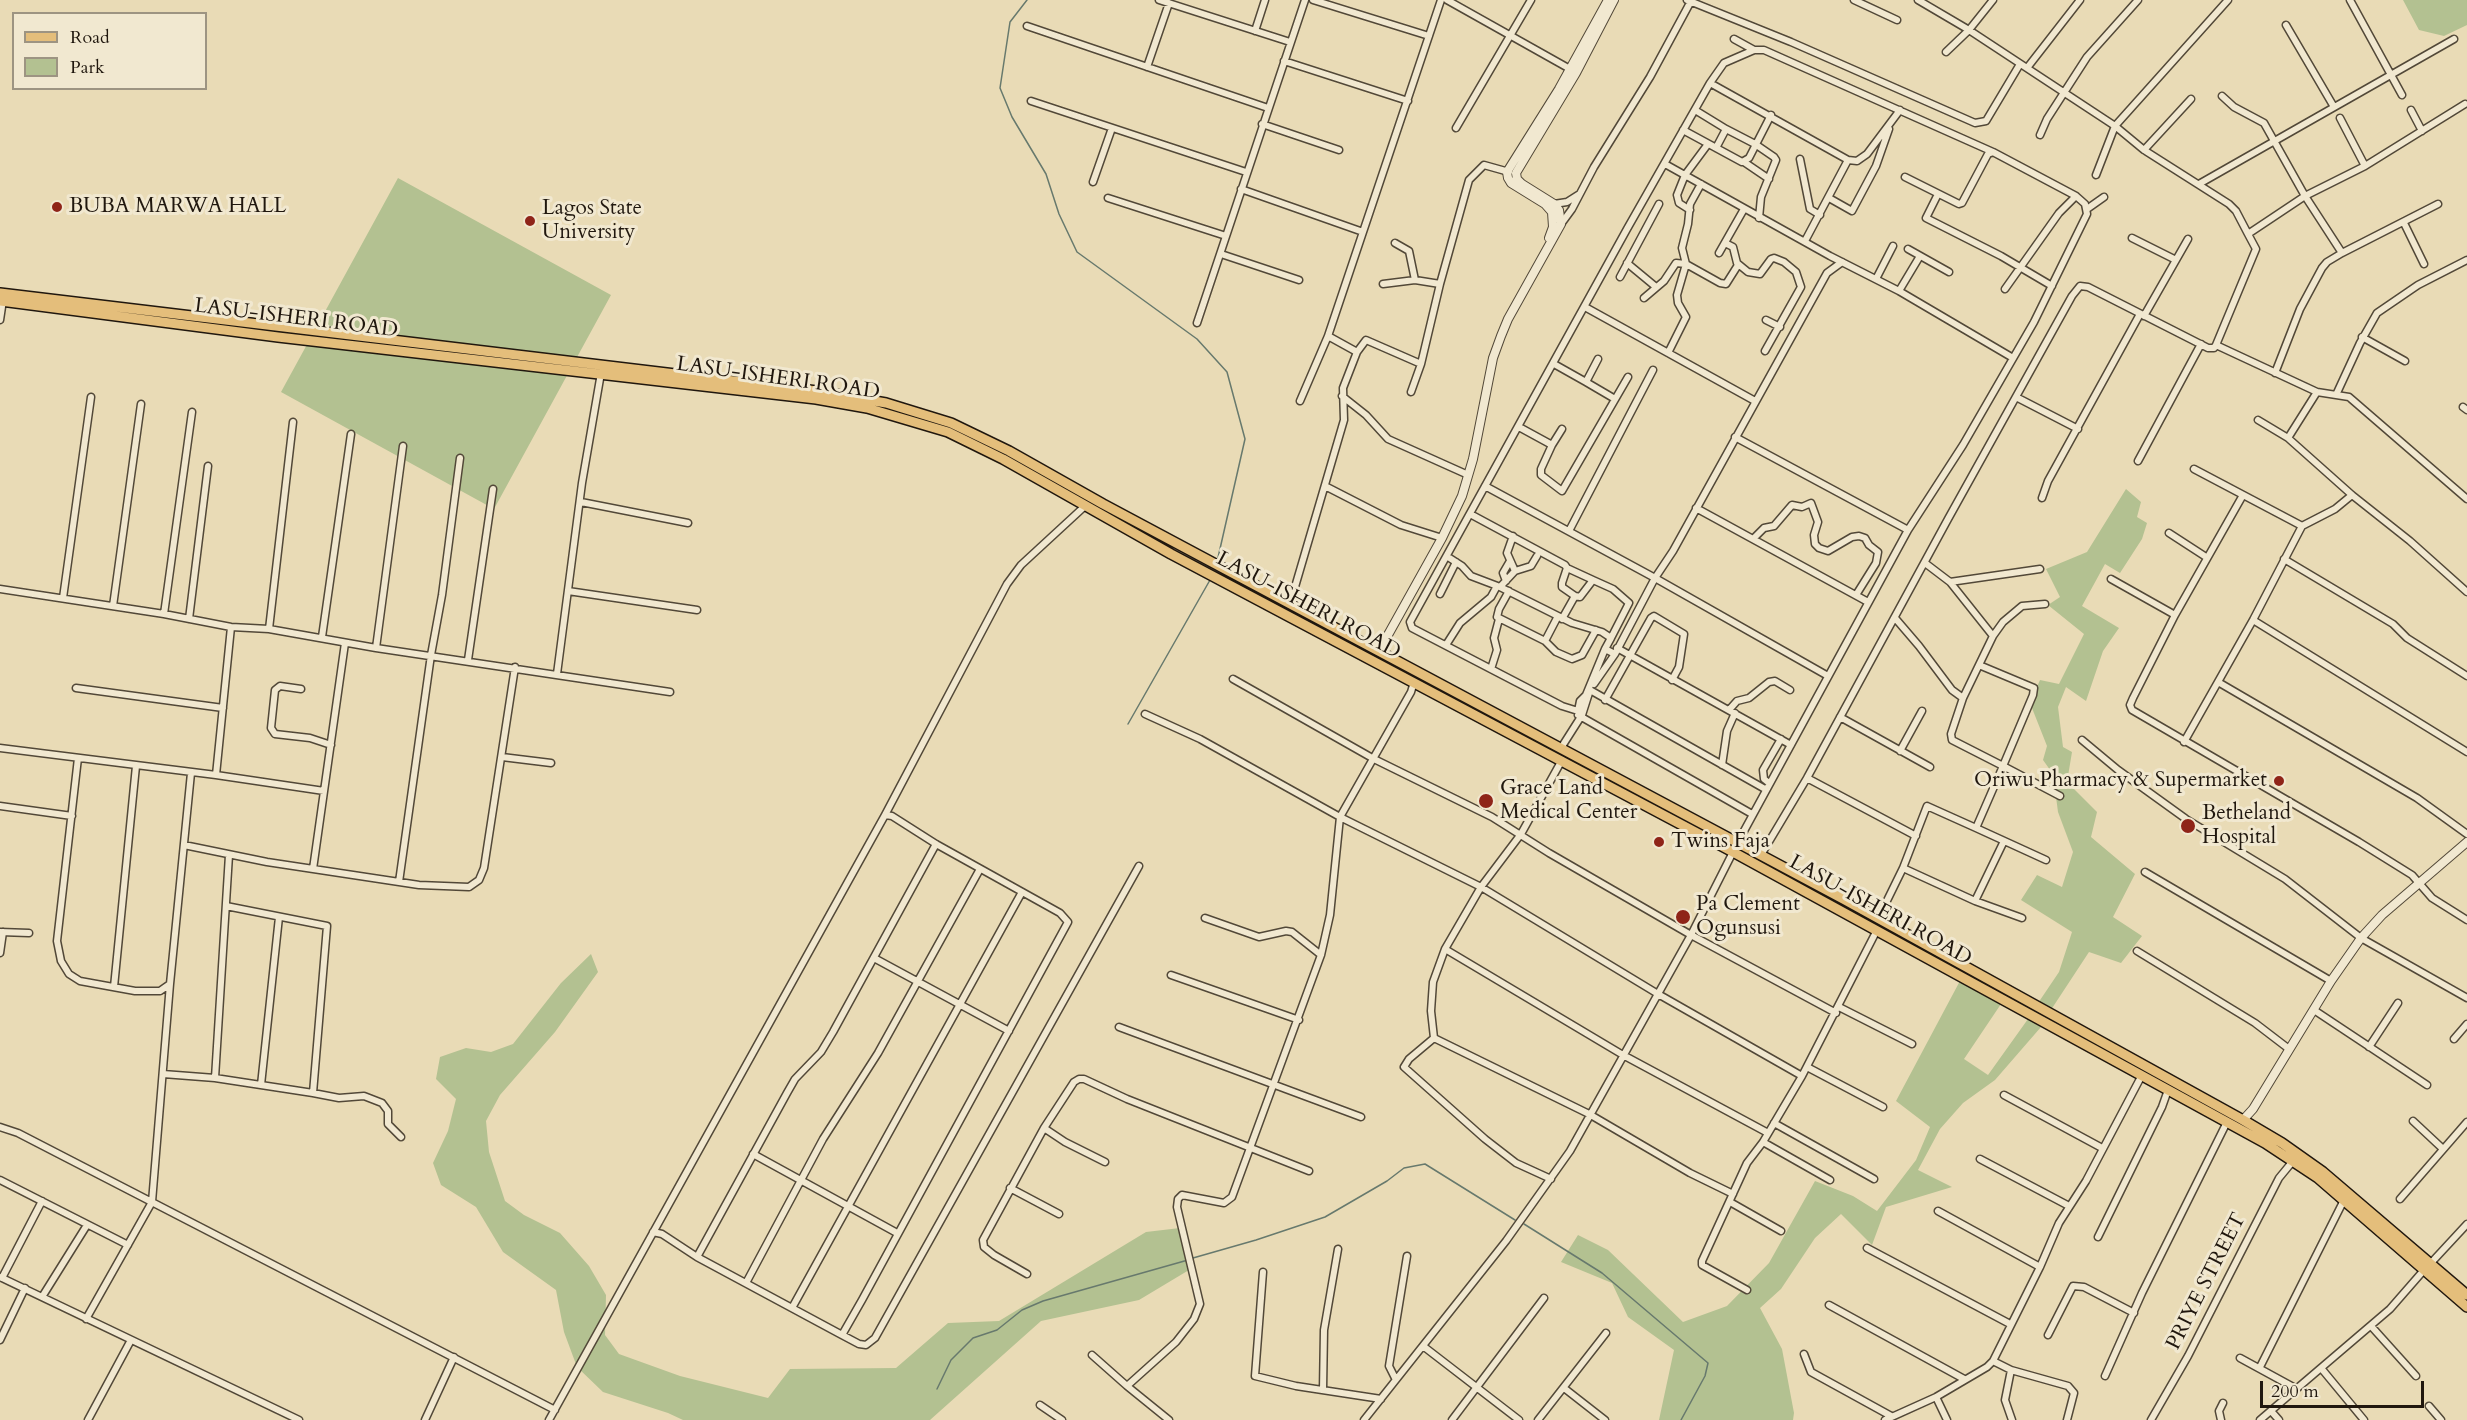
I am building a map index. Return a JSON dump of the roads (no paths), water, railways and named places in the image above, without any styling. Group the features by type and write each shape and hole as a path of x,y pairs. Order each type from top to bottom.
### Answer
{"main road":[{"name":"LASU-ISHERI ROAD","path":"1,297 849,404 927,424 971,442 1211,574 1666,816 1735,847 1761,855 2243,1120 2282,1143 2371,1210 2467,1307"},
{"name":"LASU-ISHERI ROAD","path":"278,332 817,391 886,403 931,415 974,433 1671,807 1878,930 2227,1122 2293,1161 2427,1267 2467,1295"},
{"path":"1666,816 1671,807"}],"street":[{"path":"1159,0 1290,42"},
{"path":"1256,31 1264,0"},
{"path":"1197,323 1305,0"},
{"path":"1313,0 1429,36"},
{"path":"1300,401 1328,336 1441,0"},
{"path":"1447,0 1570,69"},
{"path":"1456,128 1531,0"},
{"path":"1377,650 1439,537 1459,495 1466,474 1484,376 1497,334 1553,227 1554,216 1549,207 1511,183 1508,178 1608,0"},
{"path":"1511,173 1576,73 1614,0"},
{"path":"1854,0 1897,20"},
{"path":"1761,855 1807,778 2072,296 2080,286 2085,286 2211,349 2216,345 2256,249 2236,212 2229,204 2144,150 2115,126 2027,68 1918,0"},
{"path":"1946,52 1969,30 1993,0"},
{"path":"2027,68 2080,0"},
{"path":"2040,135 2047,119 2087,57 2138,0"},
{"path":"2096,175 2115,126 2228,0"},
{"path":"2350,0 2402,95"},
{"path":"1377,650 1454,516 1469,475 1491,368 1508,319 1561,224 1650,76 1689,1 1791,42 1975,123 1986,121 2020,64"},
{"path":"1147,67 1169,3"},
{"path":"2286,25 2334,107"},
{"path":"1026,26 1268,108"},
{"path":"1734,39 1754,50"},
{"path":"2199,184 2454,39"},
{"path":"1752,814 1582,715 1410,626 1472,515 1485,486 1683,130 1724,63 1754,50 1764,50 1775,54 1993,153 2076,196 2087,209"},
{"path":"1284,61 1408,100"},
{"path":"1710,83 1848,160 1862,159 1874,147 1900,110"},
{"path":"2222,96 2234,107 2264,123 2304,196 2342,253"},
{"path":"2144,150 2191,99"},
{"path":"1031,101 1246,172"},
{"path":"2248,234 2304,196 2365,166 2465,104"},
{"path":"1695,110 1755,144 1776,160 1761,197 1759,218"},
{"path":"2411,110 2422,131"},
{"path":"1744,162 1749,158 1771,116"},
{"path":"2340,118 2365,166"},
{"path":"1262,124 1339,150"},
{"path":"1830,198 1852,211 1875,166 1891,124"},
{"path":"1093,182 1112,128"},
{"path":"1716,148 1726,129"},
{"path":"1683,130 1739,162 1744,162 1769,179"},
{"path":"1689,210 1679,203 1677,195 1685,175 1708,144"},
{"path":"1905,177 1962,203 1988,154 1993,153"},
{"path":"1800,159 1810,209 1820,215"},
{"path":"1805,242 1848,160"},
{"path":"1665,164 1759,218 1899,291 2013,358"},
{"path":"1411,392 1421,364 1440,284 1469,180 1484,165 1511,173 1522,184 1554,204 1559,210 1561,224"},
{"path":"1668,353 1686,317 1678,303 1677,295 1686,264 1682,248 1690,204 1701,184"},
{"path":"1241,189 1363,232"},
{"path":"1938,194 1926,218 2022,267 2052,286"},
{"path":"1554,204 1567,202 1578,195"},
{"path":"2005,289 2060,213 2076,196"},
{"path":"1364,1420 1395,1378 1506,1241 1570,1151 1691,935 1767,786 1908,530 1963,445 2013,358 2085,221 2087,209 2104,197"},
{"path":"1108,198 1226,236"},
{"path":"1620,277 1659,204"},
{"path":"2275,373 2300,309 2327,262 2438,204"},
{"path":"1719,253 1744,209"},
{"path":"2404,223 2424,264"},
{"path":"1623,237 1638,244"},
{"path":"2132,238 2176,260"},
{"path":"2042,498 2048,481 2188,239"},
{"path":"1395,243 1409,250 1415,280"},
{"path":"1725,243 1733,247 1738,265 1749,272 1760,274 1771,259 1784,261 1796,272 1801,287 1765,351"},
{"path":"1876,279 1893,246"},
{"path":"1908,249 1950,272"},
{"path":"1221,254 1299,280"},
{"path":"1561,748 1582,715 1590,690 1616,651 1655,578 1673,551 1827,273 1830,256"},
{"path":"1899,291 1920,256"},
{"path":"2336,395 2370,322 2390,303 2418,285 2467,260"},
{"path":"1827,273 1842,262"},
{"path":"1627,263 1656,287"},
{"path":"1644,298 1664,281 1673,265 1686,264 1726,284 1738,265"},
{"path":"1383,284 1415,280 1440,284"},
{"path":"0,320 1,297"},
{"path":"1793,304 1806,311"},
{"path":"1585,307 1755,401"},
{"path":"1766,320 1780,327"},
{"path":"1328,336 1357,352"},
{"path":"2362,337 2405,361"},
{"path":"1290,604 1344,420 1343,388 1357,352 1366,340 1421,364"},
{"path":"2138,461 2201,344"},
{"path":"2216,345 2317,392 2349,397 2467,499"},
{"path":"1586,382 1598,359"},
{"path":"1554,364 1615,399"},
{"path":"1569,531 1653,370"},
{"path":"557,674 582,483 601,374"},
{"path":"1562,429 1541,469 1541,475 1563,491 1628,377"},
{"path":"2288,438 2317,392"},
{"path":"1342,396 1366,415 1388,439 1466,474"},
{"path":"63,598 92,397"},
{"path":"2016,397 2078,429"},
{"path":"113,606 141,404"},
{"path":"164,614 192,412"},
{"path":"2258,420 2288,438 2352,495 2466,589"},
{"path":"269,629 293,422"},
{"path":"1519,427 1552,445"},
{"path":"321,637 351,434"},
{"path":"1735,437 1908,530"},
{"path":"376,648 402,446"},
{"path":"399,882 460,458"},
{"path":"189,619 208,466"},
{"path":"2194,468 2302,526"},
{"path":"1325,486 1401,525 1439,537"},
{"path":"1485,486 1655,578 1828,676"},
{"path":"468,660 493,489"},
{"path":"2243,495 2175,615 2133,698 2130,705 2132,711 2412,875 2432,898 2467,920"},
{"path":"2184,742 2253,620 2302,526 2335,509 2352,495"},
{"path":"581,502 688,523"},
{"path":"1753,539 1764,528 1774,526 1792,505 1802,507 1811,503 1818,522 1814,536 1815,544 1819,548 1828,551 1852,537 1859,536 1865,538 1869,545 1878,552 1876,563 1856,595"},
{"path":"549,1420 885,815 1007,585 1021,565 1085,506"},
{"path":"1696,508 1868,602"},
{"path":"1472,515 1563,562 1567,568 1613,589 1629,603 1605,649 1586,695 1580,701 1578,711 1563,706"},
{"path":"2169,533 2206,557"},
{"path":"1513,536 1507,553 1515,571"},
{"path":"1446,645 1460,623 1491,597 1498,586 1515,571 1531,566 1537,556"},
{"path":"1448,557 1471,576 1611,638"},
{"path":"2284,559 2393,624 2407,638 2467,676"},
{"path":"1506,581 1503,573 1510,561"},
{"path":"1440,594 1456,562"},
{"path":"1925,563 1950,582 1993,636"},
{"path":"1567,568 1562,588 1575,596 1580,597 1593,580"},
{"path":"1950,582 2040,569"},
{"path":"2111,579 2175,615"},
{"path":"0,589 164,614 231,627 269,629 376,648 670,692"},
{"path":"568,591 697,610"},
{"path":"1509,591 1496,614 1499,619 1545,641 1556,652 1572,659 1582,655 1596,630"},
{"path":"1545,641 1575,596"},
{"path":"2045,604 2022,606 2012,612 1993,636 1963,698 1951,734 1952,740 2060,796"},
{"path":"1605,700 1654,616 1684,634 1679,667 1672,680"},
{"path":"1895,618 1920,646 1952,690 1963,698"},
{"path":"1491,669 1497,650 1494,638 1499,619"},
{"path":"2253,620 2467,752"},
{"path":"216,775 231,627"},
{"path":"313,869 345,643"},
{"path":"1605,649 1631,655 1791,745"},
{"path":"1976,828 2034,688 1979,665"},
{"path":"184,845 230,855 419,885 469,887 479,880 484,868 515,668"},
{"path":"1233,679 1374,759 1492,817 1550,854 1691,935 1838,1010 1912,1044"},
{"path":"1722,765 1727,731 1737,701 1749,698 1769,682 1775,681 1790,690"},
{"path":"1127,1386 1176,1342 1194,1320 1200,1304 1180,1218 1178,1199 1182,1195 1229,1202 1299,1020 1321,955 1330,915 1340,817 1411,692 1414,682"},
{"path":"2218,682 2417,798 2467,834"},
{"path":"301,689 280,686 275,690 271,728 275,734 310,738 331,745"},
{"path":"76,688 223,708"},
{"path":"1590,690 1722,765 1767,786"},
{"path":"1900,751 1922,711"},
{"path":"1145,714 1200,739 1340,817 1481,886 1658,994 1802,1076"},
{"path":"1840,717 1930,767"},
{"path":"1767,786 1763,770 1780,739"},
{"path":"2082,740 2118,770 2186,819 2285,879 2361,938 2467,998"},
{"path":"0,748 324,791"},
{"path":"502,757 551,763"},
{"path":"78,758 57,941 62,961 69,974 80,981 135,991 160,991 170,984"},
{"path":"1434,1038 1431,1011 1433,982 1444,949 1481,886 1521,834 1562,760"},
{"path":"114,987 136,766"},
{"path":"86,1319 152,1202 170,984 191,773"},
{"path":"1807,778 1916,836"},
{"path":"0,806 72,816"},
{"path":"1878,919 1903,868 1927,806 2046,860"},
{"path":"842,1335 1068,922 1060,912 936,844 891,816 885,815"},
{"path":"1975,901 2004,840"},
{"path":"2243,1120 2253,1109 2331,981 2361,938 2382,915 2467,842"},
{"path":"697,1257 795,1079 821,1052 833,1032 936,844"},
{"path":"215,1078 230,855"},
{"path":"653,1232 662,1234 697,1257 842,1335 866,1345 875,1338 1139,866"},
{"path":"746,1283 829,1130 878,1053 980,868"},
{"path":"1903,868 1975,901 2022,918"},
{"path":"2145,872 2331,981"},
{"path":"792,1308 1022,892"},
{"path":"226,906 327,926 313,1093"},
{"path":"261,1085 279,916"},
{"path":"1205,918 1259,937 1286,931 1292,932 1321,955"},
{"path":"1747,1290 1702,1264 1704,1256 1747,1163 1763,1142 1802,1076 1878,930"},
{"path":"0,953 1,932 29,933"},
{"path":"1444,949 1623,1055 1768,1133"},
{"path":"2137,951 2255,1023 2289,1049"},
{"path":"874,958 1010,1031"},
{"path":"1172,975 1299,1020"},
{"path":"2368,1047 2398,1003"},
{"path":"2314,1010 2427,1085"},
{"path":"2454,1039 2467,1024"},
{"path":"1119,1027 1361,1117"},
{"path":"1434,1038 1589,1114 1690,1173 1733,1194"},
{"path":"1434,1038 1409,1059 1404,1067 1485,1139 1516,1162 1551,1179"},
{"path":"1807,1066 1883,1107"},
{"path":"163,1074 215,1078 339,1098 364,1096 382,1103 388,1111 388,1124 401,1137"},
{"path":"1885,1420 1936,1397 1964,1378 1987,1367 1993,1360 2068,1206 2086,1181 2142,1075"},
{"path":"1027,1274 994,1256 983,1244 1010,1188 1044,1128 1074,1082 1084,1078 1127,1099 1309,1171"},
{"path":"2098,1237 2162,1107 2168,1090"},
{"path":"2004,1095 2102,1148"},
{"path":"2413,1121 2443,1149"},
{"path":"2105,1376 2227,1122"},
{"path":"2400,1199 2467,1122"},
{"path":"1774,1123 1874,1179"},
{"path":"0,1127 18,1133 555,1410"},
{"path":"1044,1128 1065,1142 1105,1162"},
{"path":"1763,1142 1830,1180"},
{"path":"753,1154 897,1233"},
{"path":"1980,1159 2068,1206"},
{"name":"PRIYE STREET","path":"2151,1420 2188,1356 2279,1178 2293,1161"},
{"path":"0,1180 128,1245"},
{"path":"1010,1188 1059,1214"},
{"path":"2260,1367 2344,1200"},
{"path":"42,1202 1,1277 299,1420"},
{"path":"1730,1202 1782,1231"},
{"path":"1938,1211 2040,1267"},
{"path":"2260,1420 2390,1309 2467,1224"},
{"path":"42,1297 87,1225"},
{"path":"1867,1248 2010,1324"},
{"path":"1323,1390 1324,1330 1338,1249"},
{"path":"1395,1378 1389,1366 1407,1256"},
{"path":"1263,1272 1255,1376 1296,1386 1381,1399"},
{"path":"2048,1335 2073,1286 2084,1287 2134,1313"},
{"path":"0,1340 25,1288"},
{"path":"1452,1420 1544,1298"},
{"path":"1829,1305 1964,1378"},
{"path":"2371,1326 2416,1376"},
{"path":"1538,1420 1606,1333"},
{"path":"88,1420 131,1340"},
{"path":"1423,1346 1519,1420"},
{"path":"1804,1354 1811,1372 1891,1416"},
{"path":"1092,1355 1169,1420"},
{"path":"425,1420 453,1357"},
{"path":"2240,1358 2260,1367 2295,1389"},
{"path":"1993,1360 2011,1370 2068,1386 2074,1393 2067,1420"},
{"path":"2321,1368 2364,1420"},
{"path":"2011,1370 2005,1400 2012,1420"},
{"path":"1564,1388 1605,1420"},
{"path":"1936,1397 1947,1420"},
{"path":"2221,1420 2219,1411 2223,1403"},
{"path":"1040,1405 1062,1420"},
{"path":"2429,1406 2441,1420"},
{"path":"2271,1411 2279,1420"}],"waterway":[{"path":"1027,0 1010,22 1000,88 1012,117 1046,174 1059,214 1077,252 1197,339 1227,372 1245,439 1217,562"},
{"path":"1128,724 1210,580"},
{"path":"1193,1258 1325,1217 1387,1181 1404,1168 1425,1164 1515,1220"},
{"path":"1524,1224 1602,1273 1708,1363 1705,1376 1681,1420"},
{"path":"937,1389 951,1360 973,1338 997,1330 1022,1310 1043,1301 1188,1260"}],"place":[{"name":"BUBA MARWA HALL","path":"57,207"},
{"name":"Lagos State University","path":"530,221"},
{"name":"Oriwu Pharmacy & Supermarket","path":"2279,781"},
{"name":"Grace Land Medical Center","path":"1486,801"},
{"name":"Betheland Hospital","path":"2188,826"},
{"name":"Twins Faja","path":"1659,842"},
{"name":"Pa Clement Ogunsusi","path":"1683,917"}]}
